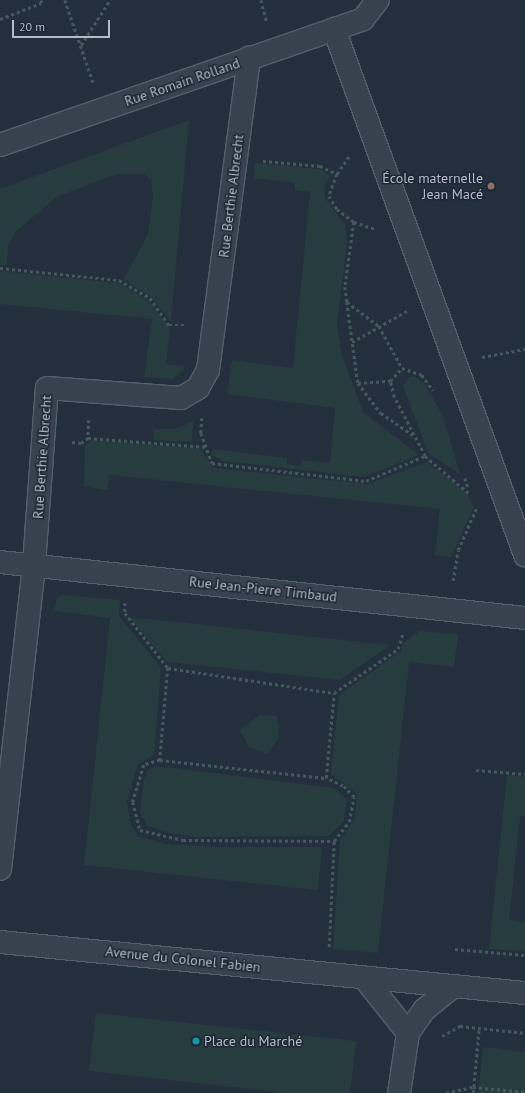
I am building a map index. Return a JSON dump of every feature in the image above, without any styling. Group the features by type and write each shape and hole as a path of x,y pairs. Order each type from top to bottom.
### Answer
{"street":[{"name":"Rue Romain Rolland","path":"0,145 363,19 378,0"},
{"path":"334,29 525,555"},
{"name":"Rue Berthie Albrecht","path":"0,869 34,564 47,388 181,398 198,388 208,370 249,58"},
{"name":"Rue Jean-Pierre Timbaud","path":"0,562 34,564 525,618"},
{"name":"Avenue du Colonel Fabien","path":"0,942 327,973 365,979 525,993"},
{"path":"365,979 408,1032"},
{"path":"399,1093 408,1032 424,1010 452,987"}],"path":[{"path":"0,19 41,3 41,0"},
{"path":"65,0 102,109"},
{"path":"81,46 110,0"},
{"path":"236,158 320,166 337,174 329,196 337,209 354,222 345,287 351,342 358,383 381,413 415,436"},
{"path":"0,268 119,280 150,298 169,325 214,327"},
{"path":"347,302 379,326 402,368 422,375 437,397"},
{"path":"351,342 379,326"},
{"path":"455,361 525,349"},
{"path":"358,383 390,381 402,368"},
{"path":"390,381 415,436 426,456 468,489 477,506 458,550 448,609"},
{"path":"198,388 203,406 201,433 212,463 366,481 426,456"},
{"path":"92,392 88,438 206,447"},
{"path":"126,574 125,613 168,668 160,760"},
{"path":"168,668 334,693 398,649 413,605"},
{"path":"326,778 334,693"},
{"path":"327,973 334,841 349,822 354,797 344,786 326,778 160,760 144,765 132,802 140,830 183,840 334,841"},
{"path":"476,770 525,774"},
{"path":"455,949 525,955"},
{"path":"436,1039 460,1026 525,1033"},
{"path":"473,1093 478,1028"},
{"path":"446,1093 473,1087 525,1092"}],"green space":[{"path":"189,120 171,322 151,297 124,279 148,234 153,197 151,180 144,174 117,174 58,196 16,231 8,245 7,265 0,265 0,189"},
{"path":"255,163 320,169 330,176 324,187 325,198 345,225 347,244 337,323 342,356 363,412 419,455 364,477 223,461 211,454 213,449 287,458 287,464 300,466 302,460 330,463 335,408 227,394 232,360 293,368 310,192 295,190 295,183 254,178"},
{"path":"0,271 119,283 148,300 170,328 166,364 184,366 184,369 173,379 144,377 152,319 0,304"},
{"path":"414,376 424,383 443,416 460,474 428,453 403,386 408,378"},
{"path":"193,421 192,442 153,440 154,429 177,429"},
{"path":"92,440 201,449 213,468 367,484 427,462 465,491 474,507 451,557 435,555 440,509 109,475 107,490 84,486 85,446"},
{"path":"62,595 120,600 119,616 161,668 154,755 138,764 127,801 131,825 139,837 167,844 220,847 322,847 318,890 84,865 110,618 54,611 57,598"},
{"path":"129,617 390,645 340,680 167,662"},
{"path":"420,631 458,634 454,667 409,662 378,953 333,949 340,840 355,819 357,794 331,774 339,695 401,651 402,644"},
{"path":"260,715 276,716 279,726 278,739 267,754 249,747 240,730"},
{"path":"156,766 334,788 347,800 344,821 329,836 196,837 170,833 147,826 140,811 144,780 148,770"},
{"path":"507,775 525,777 525,816 520,816 509,920 525,922 525,951 489,949"},
{"path":"96,1013 356,1041 350,1093 285,1093 89,1071"},
{"path":"483,1047 525,1052 525,1093 478,1093"}],"place":[{"name":"École maternelle Jean Macé","path":"491,186"},
{"name":"Place du Marché","path":"196,1041"}]}
